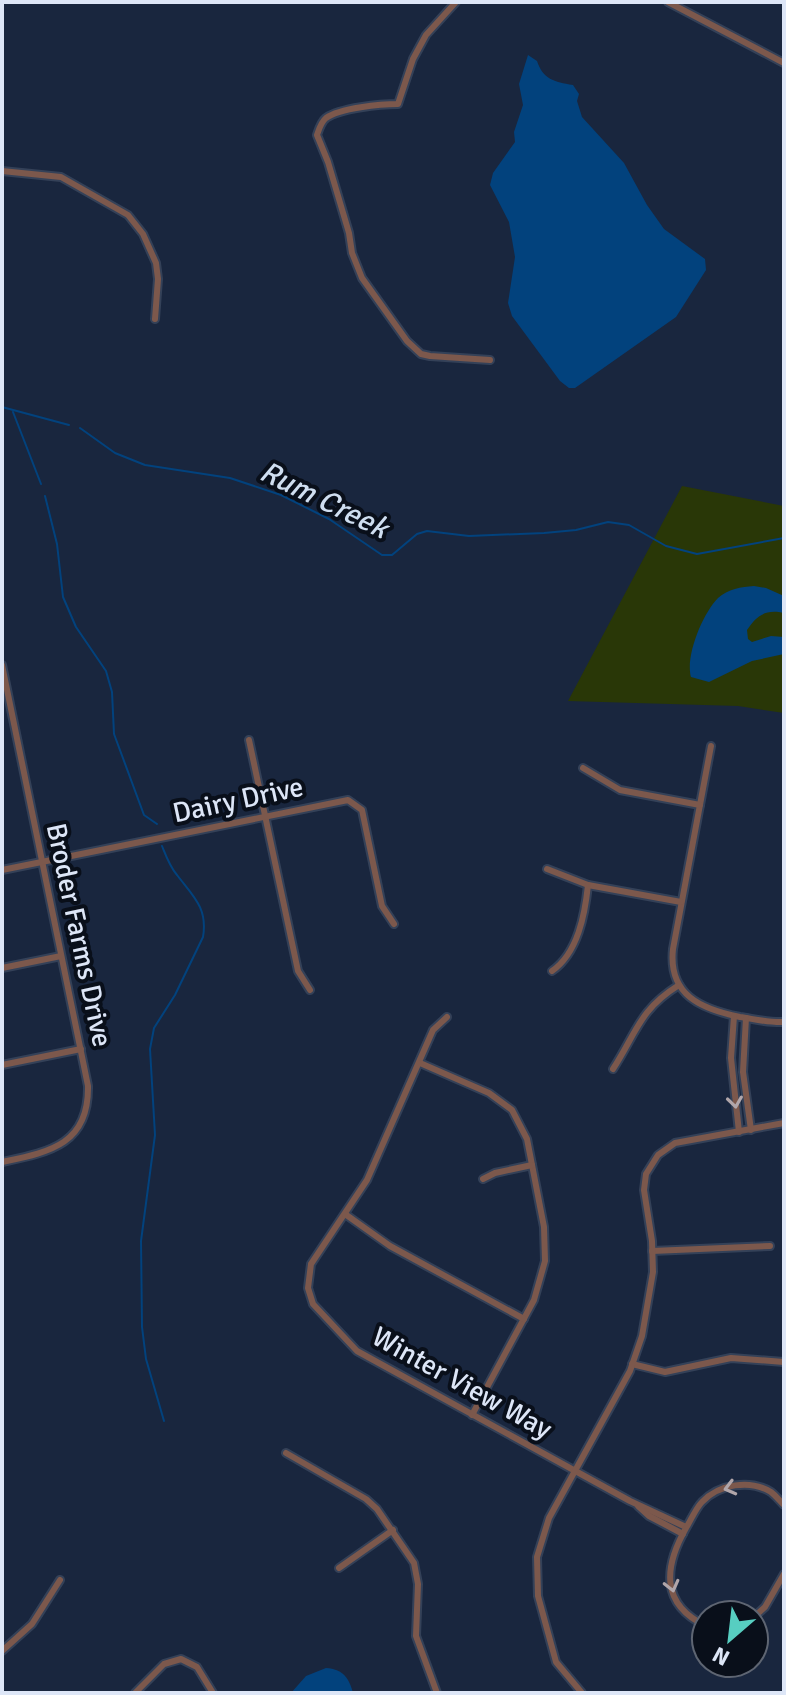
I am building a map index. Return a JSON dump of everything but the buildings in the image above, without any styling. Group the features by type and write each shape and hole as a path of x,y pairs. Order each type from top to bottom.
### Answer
{"street":[{"path":"456,2 426,35 413,59 398,104 381,104 331,115 323,120 317,135 362,278 407,341 421,354 490,360"},
{"path":"668,2 784,63"},
{"path":"2,171 61,177 128,215 143,234 156,263 155,319"},
{"name":"Broder Farms Drive","path":"2,665 81,1049 88,1098 87,1108 75,1131 59,1147 2,1162"},
{"path":"249,740 298,971 310,990"},
{"path":"711,746 672,953 679,985 699,1004 734,1016 784,1022"},
{"path":"583,768 620,790 700,805"},
{"name":"Dairy Drive","path":"2,870 348,800 359,805 364,816 382,906 394,924"},
{"path":"547,869 588,885 681,902"},
{"path":"552,971 573,946 588,885"},
{"path":"2,968 61,956"},
{"path":"613,1069 650,1006 679,985"},
{"path":"734,1016 732,1074 739,1132"},
{"name":"Winter View Way","path":"447,1017 437,1024 372,1169 317,1252 309,1270 308,1288 313,1304 353,1348 635,1503 649,1516 685,1530"},
{"path":"746,1018 743,1072 751,1130"},
{"path":"2,1065 81,1049"},
{"path":"420,1063 489,1093 506,1105 524,1130 544,1227 546,1249 538,1287 472,1415"},
{"path":"732,1074 743,1072"},
{"path":"582,1693 558,1666 540,1607 537,1563 543,1533 632,1364 647,1312 652,1282 652,1251 644,1184 648,1169 666,1148 675,1143 784,1123"},
{"path":"483,1179 501,1171 532,1165"},
{"path":"345,1214 390,1246 524,1319"},
{"path":"652,1251 770,1246"},
{"path":"632,1364 665,1372 731,1358 784,1362"},
{"path":"286,1453 367,1499 410,1553 417,1573 416,1636 437,1693"},
{"path":"690,1617 672,1594 668,1570 685,1530 702,1502 722,1488 747,1484 771,1492 784,1505"},
{"path":"339,1568 393,1530"},
{"path":"770,1600 782,1584 784,1574"},
{"path":"2,1651 32,1624 60,1580"},
{"path":"135,1693 164,1664 181,1659 197,1667 213,1693"}],"green space":[{"path":"682,486 784,506 784,713 738,706 568,701"}],"water":[{"path":"528,55 537,61 550,79 573,85 579,94 577,101 582,117 624,163 664,229 705,259 706,270 676,317 575,388 569,388 560,381 512,316 508,303 515,257 509,222 490,185 493,173 515,142 514,132 523,105 519,84"},
{"path":"754,586 784,596 784,613 772,612 758,617 747,630 748,639 752,642 771,636 784,637 784,654 752,661 709,682 691,677 693,647 712,605 726,592"},
{"path":"326,1668 344,1675 353,1693 291,1693 306,1676"}],"waterway":[{"name":"Rum Creek","path":"2,407 69,425"},
{"path":"13,412 41,484"},
{"name":"Rum Creek","path":"80,428 115,453 145,465 230,478 281,495 329,519 382,555 392,555 417,534 427,531 469,536 544,533 576,530 608,522 629,525 666,546 697,554 784,538"},
{"path":"45,496 57,544 63,597 76,627 106,671 112,692 114,734 144,815 157,824"},
{"path":"162,846 172,868 198,903 204,927 203,937 175,995 154,1028 150,1049 155,1135 141,1241 142,1327 146,1359 164,1421"}]}
